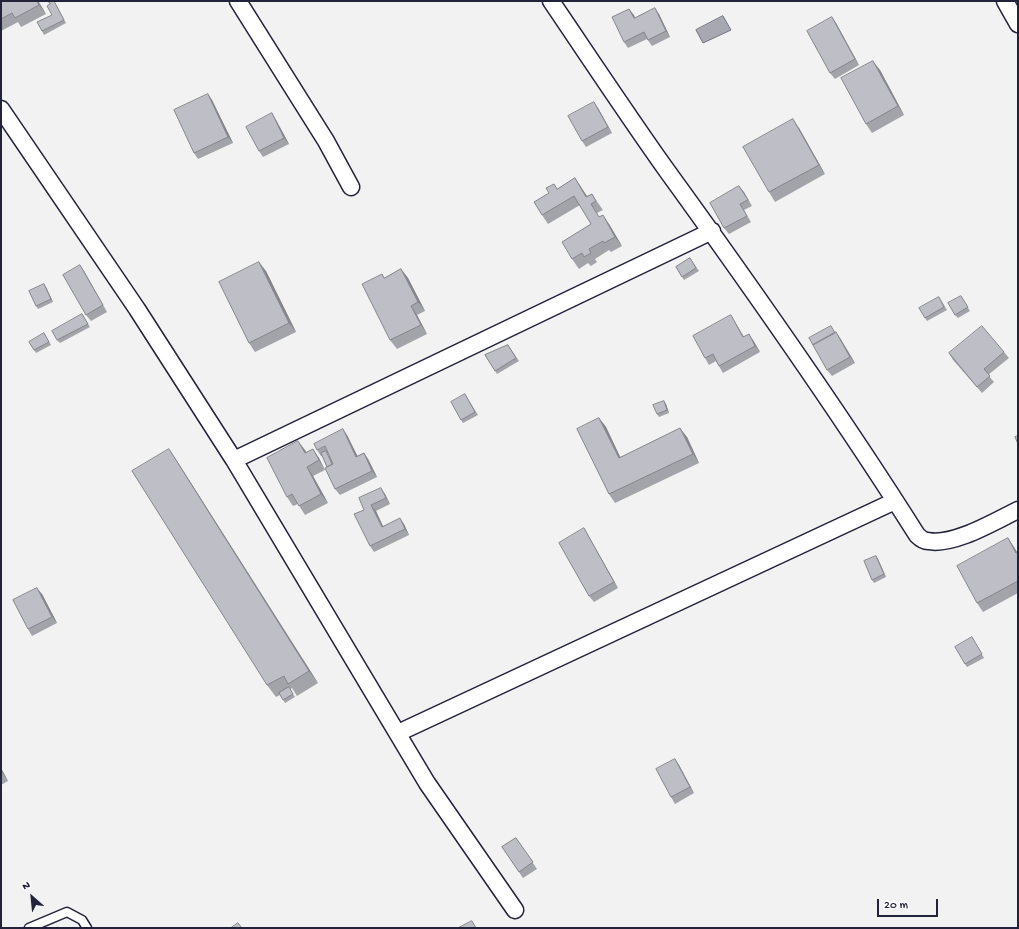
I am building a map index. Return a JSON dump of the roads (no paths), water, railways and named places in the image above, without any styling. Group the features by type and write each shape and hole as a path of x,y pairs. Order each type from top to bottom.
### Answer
{"street":[{"path":"238,1 326,141 351,187"},
{"path":"551,1 665,167 712,231 896,501 917,536 926,541 940,542 969,533 1018,510"},
{"path":"1005,1 1018,24"},
{"path":"1,109 137,309 234,460 427,783 515,910"},
{"path":"234,460 712,231"},
{"path":"398,733 896,501"}],"lane":[{"path":"29,928 67,912 82,920 87,928"}]}
